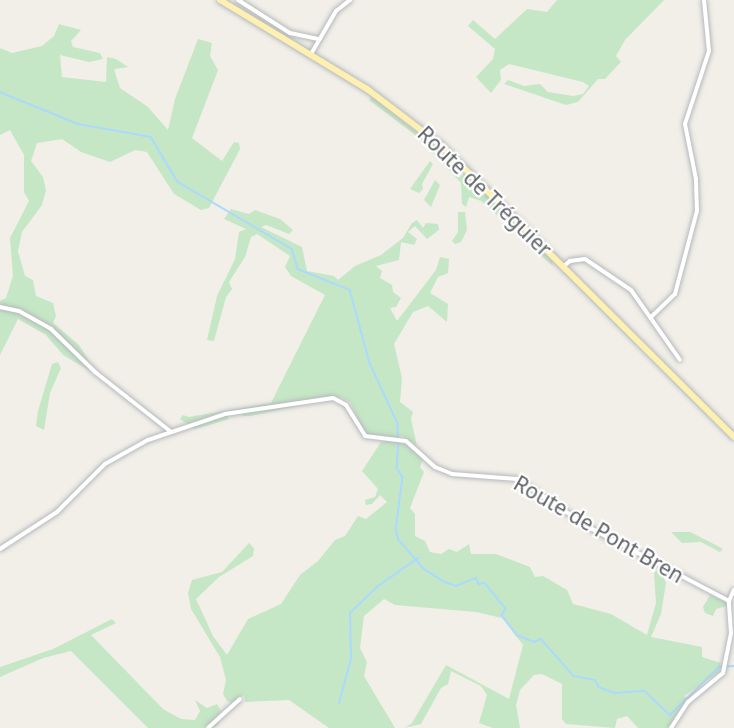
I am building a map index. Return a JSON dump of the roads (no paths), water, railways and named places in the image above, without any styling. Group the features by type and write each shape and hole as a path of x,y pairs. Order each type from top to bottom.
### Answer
{"main road":[{"name":"Route de Tréguier","path":"220,0 387,102 442,146 734,437"}],"street":[{"path":"238,0 290,33 319,39"},
{"path":"311,54 336,11 350,0"},
{"path":"651,317 675,294 697,211 696,179 684,124 709,51 704,0"},
{"path":"564,267 575,260 597,264 631,290 680,360"},
{"path":"0,307 19,311 51,330 95,372 170,432"},
{"name":"Route de Pont Bren","path":"0,549 57,512 105,464 170,432 225,414 310,401 340,400 365,436 406,441 435,467 452,474 517,479 584,524 729,601"},
{"path":"671,728 688,702 723,673 731,633 729,601 734,590"},
{"path":"208,728 240,699"}],"waterway":[{"path":"0,92 78,124 151,137 178,182 292,249 298,269 350,290 370,363 398,424 398,437"},
{"path":"399,441 397,468 403,477 396,530 399,540 424,569 443,581 456,586 476,578 479,584 485,583 506,609 502,615 517,635 534,642 541,639 574,676 595,680 599,687 615,693 645,691 670,715 719,667 734,666"},
{"path":"339,703 351,659 350,613 378,586 418,558"}]}
